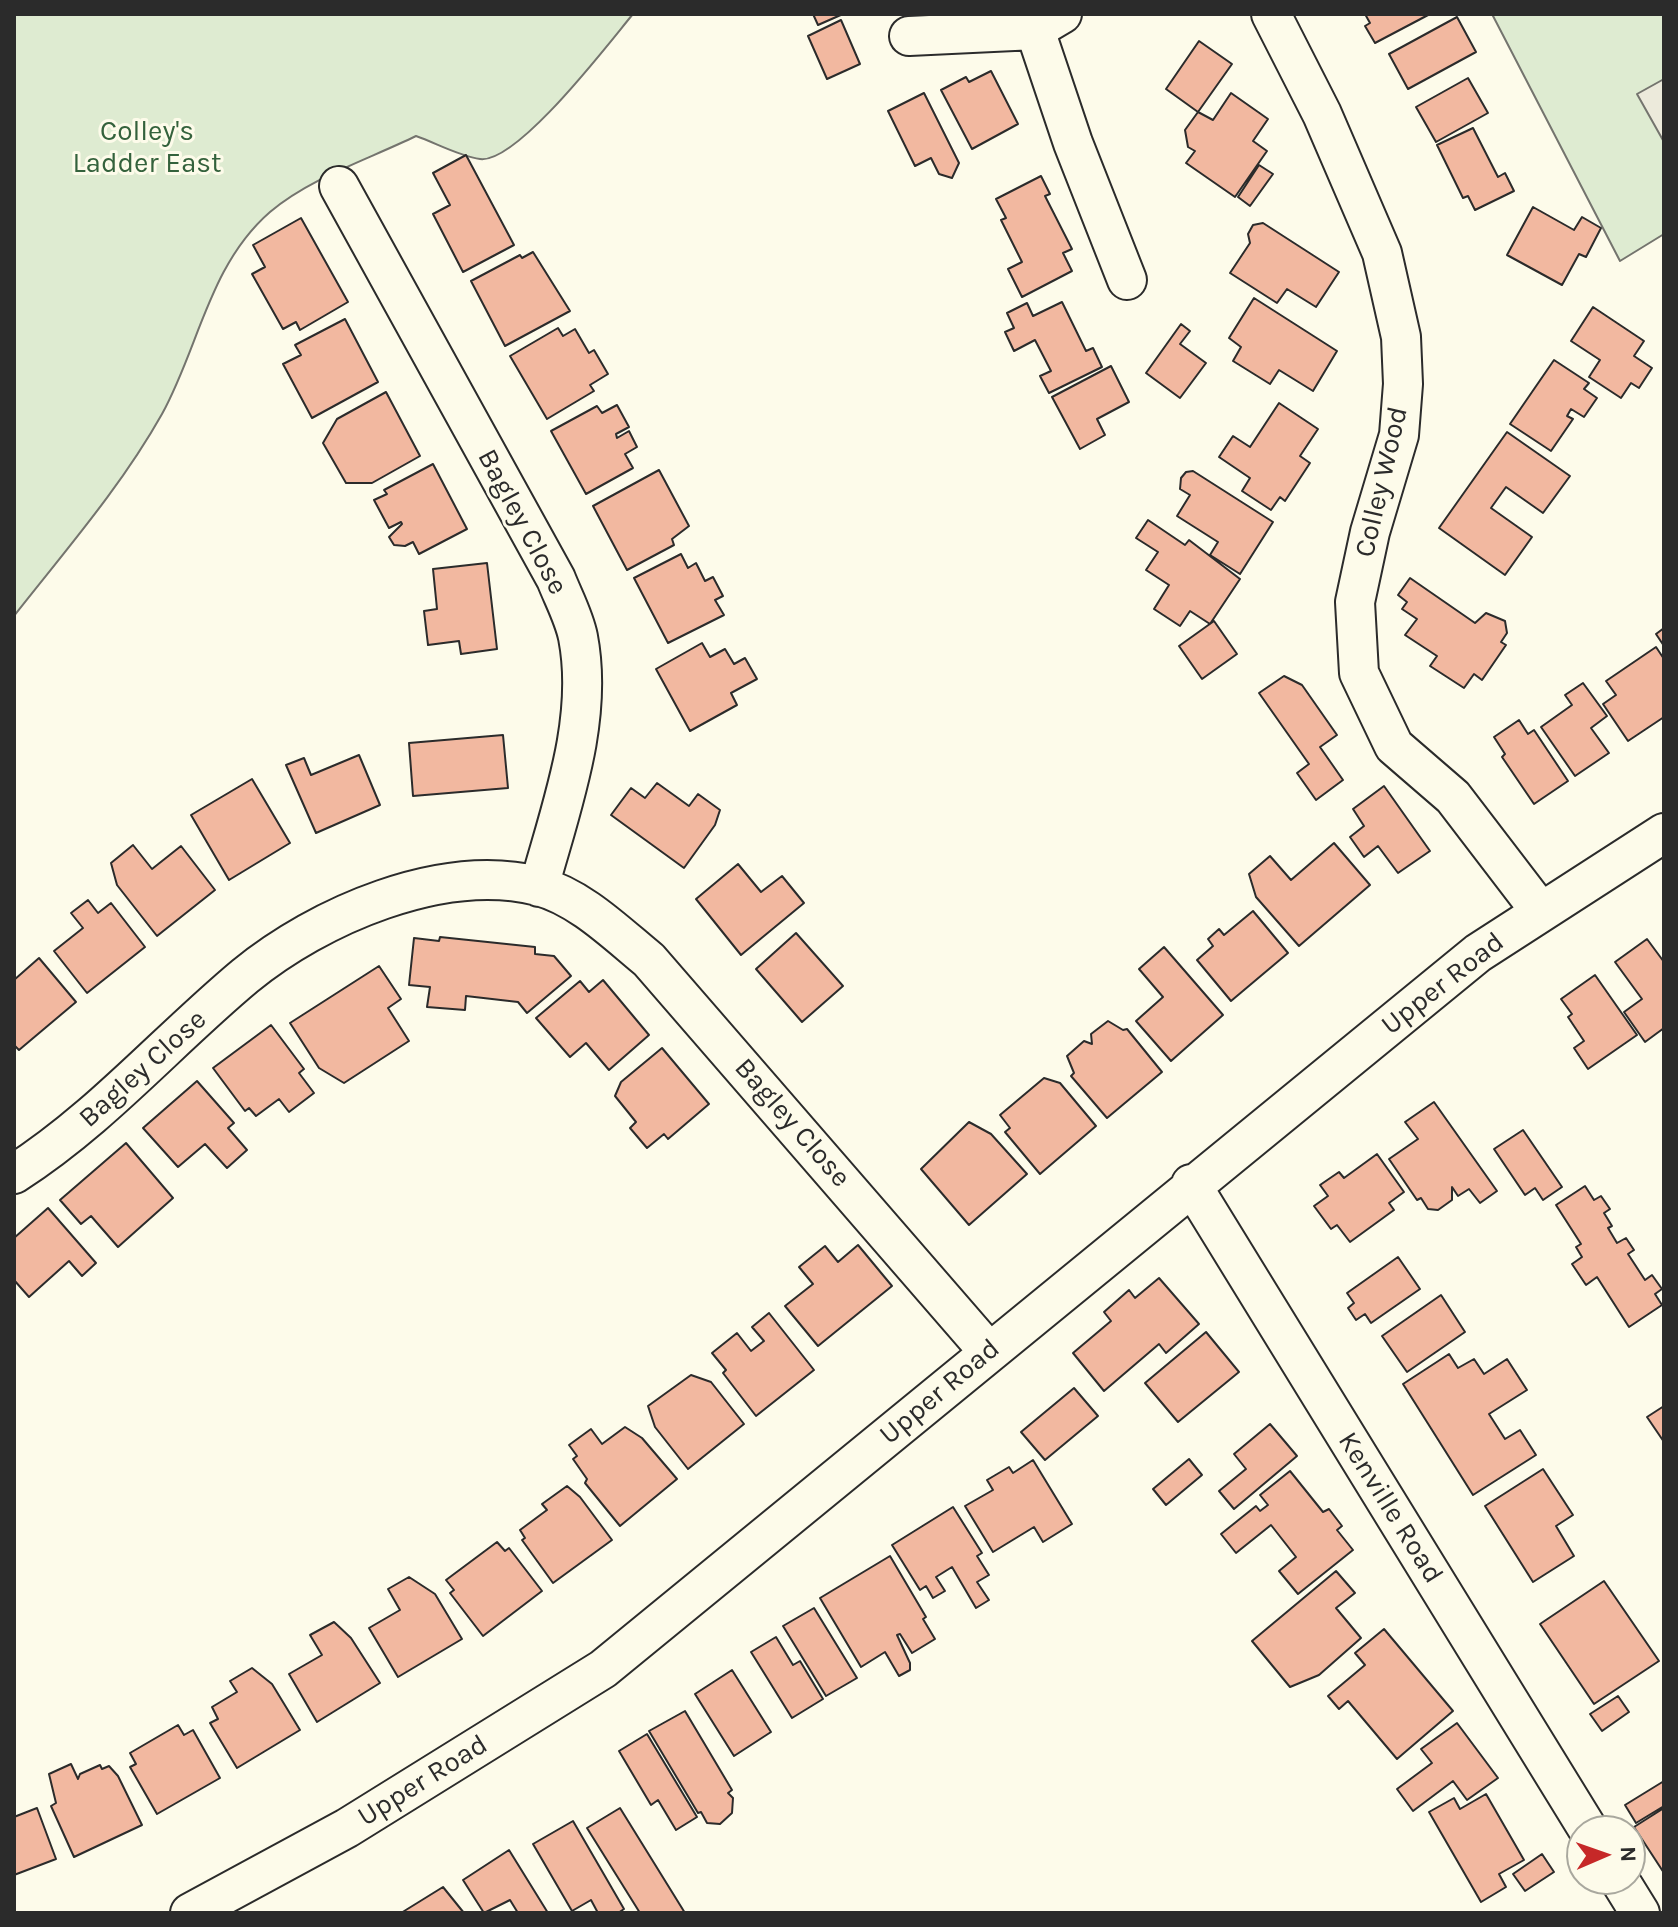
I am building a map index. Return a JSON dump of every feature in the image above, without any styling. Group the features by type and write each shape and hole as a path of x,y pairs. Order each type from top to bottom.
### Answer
{"street":[{"name":"Colley Wood","path":"1271,14 1322,114 1382,253 1401,337 1403,384 1399,435 1370,532 1355,602 1359,673 1394,746 1453,797 1541,912"},
{"path":"909,36 1048,22 1073,143 1127,280"},
{"name":"Bagley Close","path":"339,186 556,579 578,636 581,698 574,763 539,887"},
{"name":"Upper Road","path":"190,1913 347,1828 603,1669 1191,1184 1478,953 1664,833"},
{"name":"Bagley Close","path":"14,1174 62,1143 247,975 327,923 412,889 482,880 539,887 591,913 649,960 989,1352"},
{"name":"Kenville Road","path":"1191,1184 1579,1815"},
{"path":"1629,1895 1640,1913"}],"green space":[{"name":"Colley's Ladder East","path":"14,14 633,14 561,100 516,143 496,155 480,159 416,136 321,179 270,212 249,233 233,256 207,308 175,388 146,441 92,518 14,616"},
{"path":"1492,14 1664,14 1664,234 1620,261"}],"shaded area":[{"path":"1664,79 1664,142 1637,94"}],"building":[{"path":"813,14 843,14 818,25"},
{"path":"1365,14 1430,14 1375,43 1365,26 1370,23"},
{"path":"1457,17 1476,52 1408,89 1389,54"},
{"path":"841,20 860,64 827,79 808,36"},
{"path":"1199,41 1232,64 1198,112 1166,89"},
{"path":"991,71 1018,124 972,149 941,90 966,77 969,82"},
{"path":"1468,78 1488,113 1436,142 1416,107"},
{"path":"924,93 959,163 952,178 939,174 931,158 915,166 888,111"},
{"path":"1231,93 1268,119 1253,141 1267,151 1235,197 1186,163 1195,151 1188,147 1185,130 1198,112 1213,120"},
{"path":"1473,128 1498,177 1505,173 1514,191 1475,210 1468,196 1463,198 1437,145"},
{"path":"466,155 514,245 463,272 433,214 450,205 433,173"},
{"path":"1259,165 1273,174 1250,206 1238,197"},
{"path":"1041,176 1050,194 1045,196 1072,249 1063,253 1072,271 1022,297 1008,269 1022,262 1001,220 1006,218 996,199"},
{"path":"1533,207 1574,230 1582,217 1601,228 1586,257 1579,254 1562,285 1507,255"},
{"path":"301,218 348,302 300,330 296,322 283,329 252,274 265,267 253,245"},
{"path":"1263,223 1339,272 1316,307 1287,289 1277,303 1230,273 1250,243 1248,234 1253,225"},
{"path":"533,252 570,311 505,346 471,281 520,255 522,258"},
{"path":"1254,298 1337,351 1313,391 1279,370 1270,384 1233,361 1241,347 1229,338"},
{"path":"1062,302 1086,351 1093,348 1102,367 1049,393 1040,376 1051,371 1035,340 1014,351 1005,332 1014,328 1007,313 1027,303 1033,316"},
{"path":"1593,307 1644,341 1634,356 1652,368 1639,388 1631,383 1621,398 1589,377 1600,360 1571,341"},
{"path":"345,319 378,382 312,418 283,364 301,355 295,345"},
{"path":"1181,324 1190,331 1180,344 1206,363 1180,398 1146,373"},
{"path":"558,328 563,336 575,329 589,353 594,350 608,374 590,385 594,391 547,419 510,356"},
{"path":"1554,360 1589,383 1584,389 1597,398 1584,417 1571,409 1567,416 1573,419 1551,451 1510,424"},
{"path":"1111,366 1129,402 1097,419 1105,435 1080,449 1052,397"},
{"path":"386,392 420,456 372,483 346,483 323,443 337,419"},
{"path":"1279,403 1318,429 1300,456 1310,463 1285,501 1280,497 1271,510 1242,491 1250,478 1219,457 1233,436 1250,447"},
{"path":"617,405 629,427 616,434 617,438 629,431 637,447 625,454 633,468 586,494 551,431 597,406 602,413"},
{"path":"1507,432 1570,476 1543,513 1506,487 1491,508 1532,537 1505,575 1439,528"},
{"path":"433,464 467,529 419,554 413,542 405,546 394,545 389,537 402,524 389,528 374,500 387,494 384,490"},
{"path":"659,470 689,526 672,539 674,545 627,570 593,506"},
{"path":"1193,471 1273,522 1240,574 1210,555 1218,542 1177,516 1190,495 1180,489 1181,478 1186,472"},
{"path":"1148,520 1185,545 1189,540 1240,579 1210,624 1190,611 1180,626 1154,609 1169,585 1146,570 1158,552 1136,538"},
{"path":"681,554 688,568 696,563 705,581 713,577 723,596 715,600 724,615 668,643 634,578"},
{"path":"487,563 497,649 461,654 459,641 428,645 424,611 437,609 433,569"},
{"path":"1410,578 1475,623 1486,613 1505,621 1507,633 1501,642 1506,645 1482,680 1474,674 1464,688 1430,666 1437,656 1405,635 1417,619 1402,609 1407,602 1398,595"},
{"path":"1214,621 1237,654 1202,679 1179,646"},
{"path":"1664,628 1664,646 1656,634"},
{"path":"702,643 710,657 725,649 734,664 745,658 757,679 731,693 737,705 690,731 656,669"},
{"path":"1656,647 1664,659 1664,717 1628,741 1603,704 1616,695 1606,681"},
{"path":"1284,676 1302,685 1337,735 1320,747 1343,780 1316,800 1297,773 1309,764 1259,693"},
{"path":"1583,683 1607,716 1591,728 1609,753 1575,776 1541,727 1572,705 1565,695"},
{"path":"1519,720 1528,734 1534,730 1568,781 1534,804 1502,757 1505,754 1494,737"},
{"path":"503,735 508,788 413,796 409,743"},
{"path":"359,755 380,805 316,833 286,765 304,758 311,775"},
{"path":"252,779 290,843 229,880 191,815"},
{"path":"657,783 689,806 698,794 720,810 715,825 684,868 611,815 631,788 645,798"},
{"path":"1384,786 1430,851 1398,873 1378,846 1364,857 1350,837 1364,826 1353,809"},
{"path":"1334,843 1370,885 1299,946 1256,897 1249,874 1270,856 1291,880"},
{"path":"133,845 152,869 181,846 215,890 157,936 117,885 111,863"},
{"path":"738,864 761,892 782,876 804,903 741,955 696,899"},
{"path":"88,900 98,913 111,903 145,947 87,993 54,951 83,928 71,913"},
{"path":"1253,911 1288,953 1231,1001 1197,960 1213,946 1208,939 1219,929 1224,935"},
{"path":"796,933 843,986 802,1022 756,969"},
{"path":"440,937 535,947 535,954 554,956 571,976 527,1013 518,1002 466,996 465,1010 427,1007 430,987 409,985 414,938 439,941"},
{"path":"1647,939 1664,962 1664,1028 1645,1042 1624,1012 1642,999 1615,962"},
{"path":"1164,947 1223,1015 1171,1061 1136,1021 1163,997 1139,969"},
{"path":"39,958 76,1002 19,1050 14,1045 14,980"},
{"path":"379,966 401,999 388,1008 409,1041 344,1083 319,1068 290,1023"},
{"path":"1595,975 1637,1035 1588,1069 1574,1048 1584,1041 1568,1017 1572,1014 1561,999"},
{"path":"603,980 649,1035 609,1070 586,1043 570,1057 536,1018 580,981 589,992"},
{"path":"1108,1021 1123,1030 1127,1029 1162,1072 1107,1118 1071,1076 1074,1073 1067,1056 1084,1041 1092,1044 1091,1034"},
{"path":"271,1025 304,1069 299,1073 314,1093 289,1112 279,1099 256,1116 249,1108 245,1111 213,1068"},
{"path":"662,1048 709,1104 668,1139 664,1134 647,1148 630,1128 636,1122 615,1096 621,1082"},
{"path":"1044,1078 1060,1083 1096,1126 1040,1174 1005,1132 1010,1128 1000,1115"},
{"path":"197,1081 234,1123 228,1128 247,1150 227,1168 205,1144 178,1167 143,1128"},
{"path":"1434,1102 1497,1191 1480,1203 1469,1189 1458,1196 1452,1187 1452,1200 1438,1210 1428,1209 1421,1198 1417,1200 1389,1159 1418,1139 1405,1122"},
{"path":"969,1122 991,1134 1027,1174 969,1225 921,1169"},
{"path":"1523,1130 1562,1187 1543,1200 1535,1188 1525,1195 1494,1149"},
{"path":"126,1143 173,1198 118,1247 91,1216 81,1224 60,1200"},
{"path":"1377,1154 1404,1192 1389,1203 1394,1210 1350,1242 1337,1225 1331,1229 1314,1206 1328,1196 1320,1185 1339,1172 1344,1178"},
{"path":"1585,1186 1594,1200 1601,1196 1610,1209 1604,1213 1617,1243 1626,1238 1634,1250 1628,1254 1645,1280 1652,1275 1662,1289 1655,1294 1662,1305 1629,1327 1597,1277 1586,1285 1572,1264 1582,1257 1576,1247 1581,1244 1556,1205"},
{"path":"48,1208 96,1263 82,1276 69,1261 29,1297 14,1280 14,1238"},
{"path":"858,1245 892,1286 818,1346 785,1306 813,1284 799,1267 825,1246 838,1262"},
{"path":"1398,1257 1420,1289 1371,1323 1365,1314 1356,1320 1348,1308 1354,1303 1347,1293"},
{"path":"1159,1278 1199,1324 1166,1353 1159,1344 1104,1391 1073,1353 1111,1321 1104,1312 1129,1290 1135,1298"},
{"path":"1441,1295 1465,1332 1407,1372 1382,1336"},
{"path":"769,1313 814,1370 756,1416 723,1373 726,1370 712,1353 737,1333 751,1351 764,1341 752,1327"},
{"path":"1206,1332 1239,1372 1178,1422 1145,1383"},
{"path":"1449,1354 1458,1368 1474,1359 1484,1374 1507,1359 1527,1390 1489,1414 1505,1439 1520,1430 1536,1455 1473,1495 1403,1384"},
{"path":"691,1375 711,1382 744,1424 688,1469 655,1427 648,1406"},
{"path":"1074,1388 1098,1416 1045,1460 1021,1432"},
{"path":"1664,1406 1664,1442 1647,1417"},
{"path":"1270,1424 1297,1456 1234,1509 1219,1491 1246,1469 1234,1454"},
{"path":"625,1427 642,1438 677,1479 620,1526 585,1483 587,1479 573,1459 577,1456 569,1445 591,1429 602,1444"},
{"path":"1189,1459 1202,1475 1166,1505 1153,1489"},
{"path":"1033,1460 1072,1524 1043,1542 1034,1527 993,1552 965,1506 993,1490 987,1480 1009,1467 1013,1473"},
{"path":"1543,1469 1573,1515 1556,1526 1574,1556 1533,1582 1485,1506"},
{"path":"1290,1471 1323,1512 1329,1509 1342,1526 1337,1530 1353,1550 1298,1594 1279,1571 1296,1557 1271,1525 1236,1553 1221,1534 1256,1506 1260,1511 1268,1505 1260,1495"},
{"path":"567,1486 580,1497 612,1540 553,1583 522,1540 525,1538 520,1530 547,1510 542,1504"},
{"path":"953,1507 982,1553 977,1556 989,1575 977,1582 989,1600 976,1608 952,1567 936,1577 945,1591 933,1598 926,1586 920,1590 892,1545"},
{"path":"497,1542 505,1551 509,1548 542,1591 483,1636 450,1593 454,1590 446,1580"},
{"path":"890,1556 926,1617 923,1619 935,1639 912,1653 900,1634 897,1635 910,1663 910,1670 899,1676 885,1652 861,1667 820,1598"},
{"path":"1336,1571 1355,1593 1336,1608 1361,1638 1319,1675 1290,1687 1252,1641"},
{"path":"409,1577 435,1594 462,1639 398,1677 369,1628 400,1610 388,1589"},
{"path":"1604,1581 1659,1661 1594,1704 1540,1624"},
{"path":"814,1608 857,1678 826,1696 783,1626"},
{"path":"334,1622 351,1638 380,1683 317,1722 289,1674 322,1655 310,1635"},
{"path":"1384,1629 1453,1711 1397,1759 1348,1701 1339,1709 1328,1696 1365,1665 1355,1653"},
{"path":"776,1637 793,1665 800,1661 823,1699 792,1718 751,1652"},
{"path":"252,1668 272,1684 300,1730 237,1768 210,1723 218,1719 212,1707 237,1692 230,1681"},
{"path":"732,1670 771,1732 734,1756 695,1694"},
{"path":"1618,1696 1629,1712 1602,1731 1590,1714"},
{"path":"685,1711 732,1790 728,1793 733,1798 732,1813 720,1824 707,1823 701,1812 698,1813 649,1731"},
{"path":"1457,1723 1498,1778 1467,1800 1453,1781 1413,1811 1397,1789 1432,1763 1421,1749"},
{"path":"178,1725 184,1735 193,1730 220,1778 157,1814 130,1767 136,1764 130,1753"},
{"path":"647,1734 697,1817 676,1830 658,1800 651,1805 619,1751"},
{"path":"71,1764 78,1779 80,1774 100,1765 102,1769 109,1766 118,1776 142,1825 74,1857 51,1806 56,1803 49,1774"},
{"path":"1664,1781 1664,1806 1646,1817 1631,1815 1625,1805"},
{"path":"1486,1794 1524,1860 1499,1874 1506,1887 1481,1902 1429,1812 1454,1798 1460,1809"},
{"path":"37,1808 56,1859 14,1875 14,1817"},
{"path":"620,1808 685,1913 640,1913 587,1828"},
{"path":"1664,1808 1664,1873 1646,1845 1646,1819"},
{"path":"573,1821 624,1909 618,1913 598,1913 591,1900 572,1911 533,1844"},
{"path":"509,1850 548,1913 518,1913 510,1900 484,1913 463,1880"},
{"path":"1542,1854 1554,1872 1525,1891 1513,1874"},
{"path":"443,1887 464,1913 401,1913"}]}
